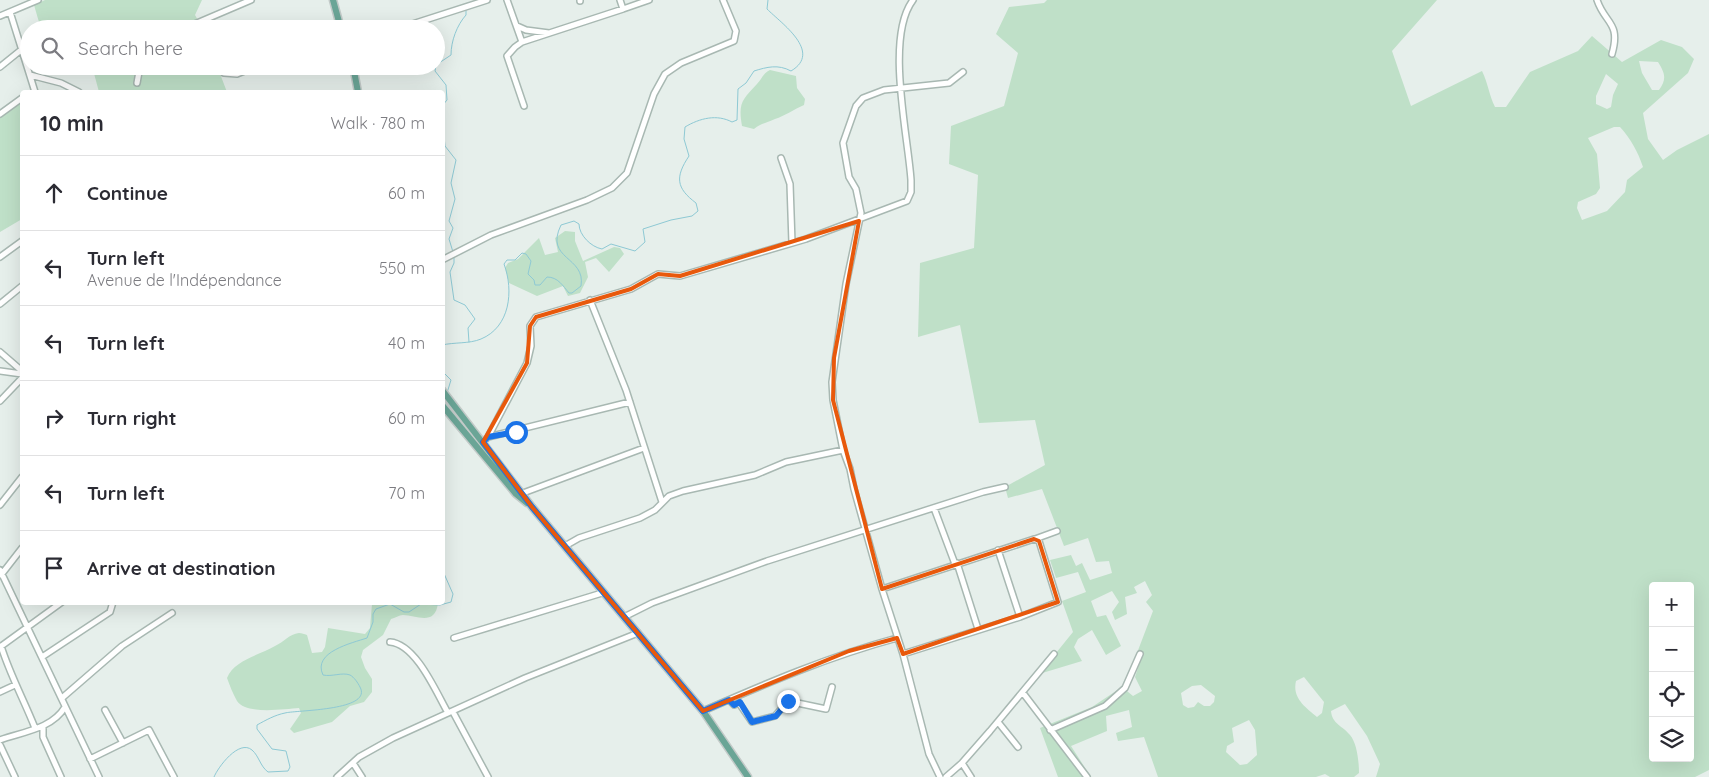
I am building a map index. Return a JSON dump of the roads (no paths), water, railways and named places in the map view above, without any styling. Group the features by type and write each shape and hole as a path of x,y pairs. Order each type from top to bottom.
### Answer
{"main road":[{"path":"333,0 339,20"},
{"path":"355,75 358,90"},
{"path":"445,393 486,439 532,507 602,593 703,711 748,777"},
{"path":"445,409 516,494 532,507"}],"street":[{"path":"0,16 38,0"},
{"path":"204,20 251,0"},
{"path":"425,20 486,0"},
{"path":"507,0 522,42"},
{"path":"620,0 623,9"},
{"path":"524,106 507,56 515,47 522,42 552,34 650,0"},
{"path":"445,258 491,235 602,194 624,178 654,94 666,74 680,63 734,40 736,31 723,0"},
{"path":"486,439 529,358 531,321 544,314 631,289 658,274 680,276 792,243 859,221 910,198 911,180 899,65 901,36 907,8 913,0"},
{"path":"1597,0 1600,10 1612,23 1615,38 1612,54"},
{"path":"0,66 20,50 10,12"},
{"path":"517,26 526,30 552,34"},
{"path":"940,777 928,754 903,654 882,589 843,450 832,400 832,382 846,284 861,213 859,200 849,177 842,143 856,106 863,98 884,90 949,83 963,72"},
{"path":"33,90 30,75 60,83 75,90"},
{"path":"137,83 138,75"},
{"path":"0,114 20,99"},
{"path":"781,158 790,184 792,243"},
{"path":"0,256 20,241"},
{"path":"0,303 20,288"},
{"path":"590,300 630,402 662,502"},
{"path":"0,352 20,372"},
{"path":"0,371 20,374"},
{"path":"0,400 20,376"},
{"path":"486,439 630,402"},
{"path":"523,493 644,448"},
{"path":"565,546 579,538 640,518 655,510 669,496 683,491 754,474 786,462 843,450"},
{"path":"0,506 20,480"},
{"path":"624,617 652,603 700,585 866,529 983,492 1005,487"},
{"path":"934,508 956,563 978,629"},
{"path":"882,589 1057,531"},
{"path":"903,654 1020,617 1058,602 1039,541 1034,539"},
{"path":"998,550 1020,617"},
{"path":"20,552 1,574 62,698 98,777"},
{"path":"454,638 602,593"},
{"path":"35,728 15,685 0,646 58,605"},
{"path":"42,657 110,612 112,605"},
{"path":"62,698 122,646 172,612"},
{"path":"337,777 360,757 393,738 525,678 638,633"},
{"path":"703,711 849,651 898,638"},
{"path":"390,642 398,644 414,656 488,777"},
{"path":"946,777 962,763 998,722 1054,654"},
{"path":"1050,730 1105,706 1124,688 1140,654"},
{"path":"0,692 15,685"},
{"path":"729,700 734,705 740,702 752,722 776,716 788,701 826,709 832,687"},
{"path":"1023,693 1087,777"},
{"path":"0,740 43,726 56,718 65,707"},
{"path":"105,710 123,743"},
{"path":"998,722 1018,747"},
{"path":"43,726 43,736 61,777"},
{"path":"90,759 149,730 174,777"},
{"path":"0,745 15,777"},
{"path":"353,763 362,777"},
{"path":"962,763 971,777"}],"waterway":[{"path":"445,345 476,341 491,333 498,326 504,317 509,296 509,285 504,264 507,260 515,260 522,253 526,254 531,261 528,274 534,280 535,285 540,285 547,277 551,277 557,280 569,293 572,293 581,286 581,276 578,269 561,252 558,245 557,236 561,225 574,221 579,224 583,236 598,248 602,249 611,244 635,251 645,242 643,229 671,220 692,216 698,211 696,203 684,192 680,182 681,170 689,156 684,139 685,127 709,118 720,118 732,122 737,120 738,89 746,83 754,71 768,67 777,67 791,71 800,63 803,55 796,38 767,9 768,0"},
{"path":"445,59 451,55 455,34 466,15 466,10"},
{"path":"438,75 446,85 447,100 445,102"},
{"path":"445,146 456,160 451,183 455,199 449,221 453,228 449,239 453,252"},
{"path":"454,256 454,263 450,272 454,300 465,305 475,319 468,328 469,342"},
{"path":"445,374 451,380 447,393"},
{"path":"445,576 453,594 451,602 445,604"},
{"path":"214,777 230,756 241,748 252,750 268,772 288,771 290,767 286,751 272,749 257,729 257,725 281,714 332,708 355,701 361,695 360,687 356,680 347,674 323,675 321,667 323,660 335,650 367,638 376,609 387,605"},
{"path":"392,605 404,612 409,612 420,605"}]}
